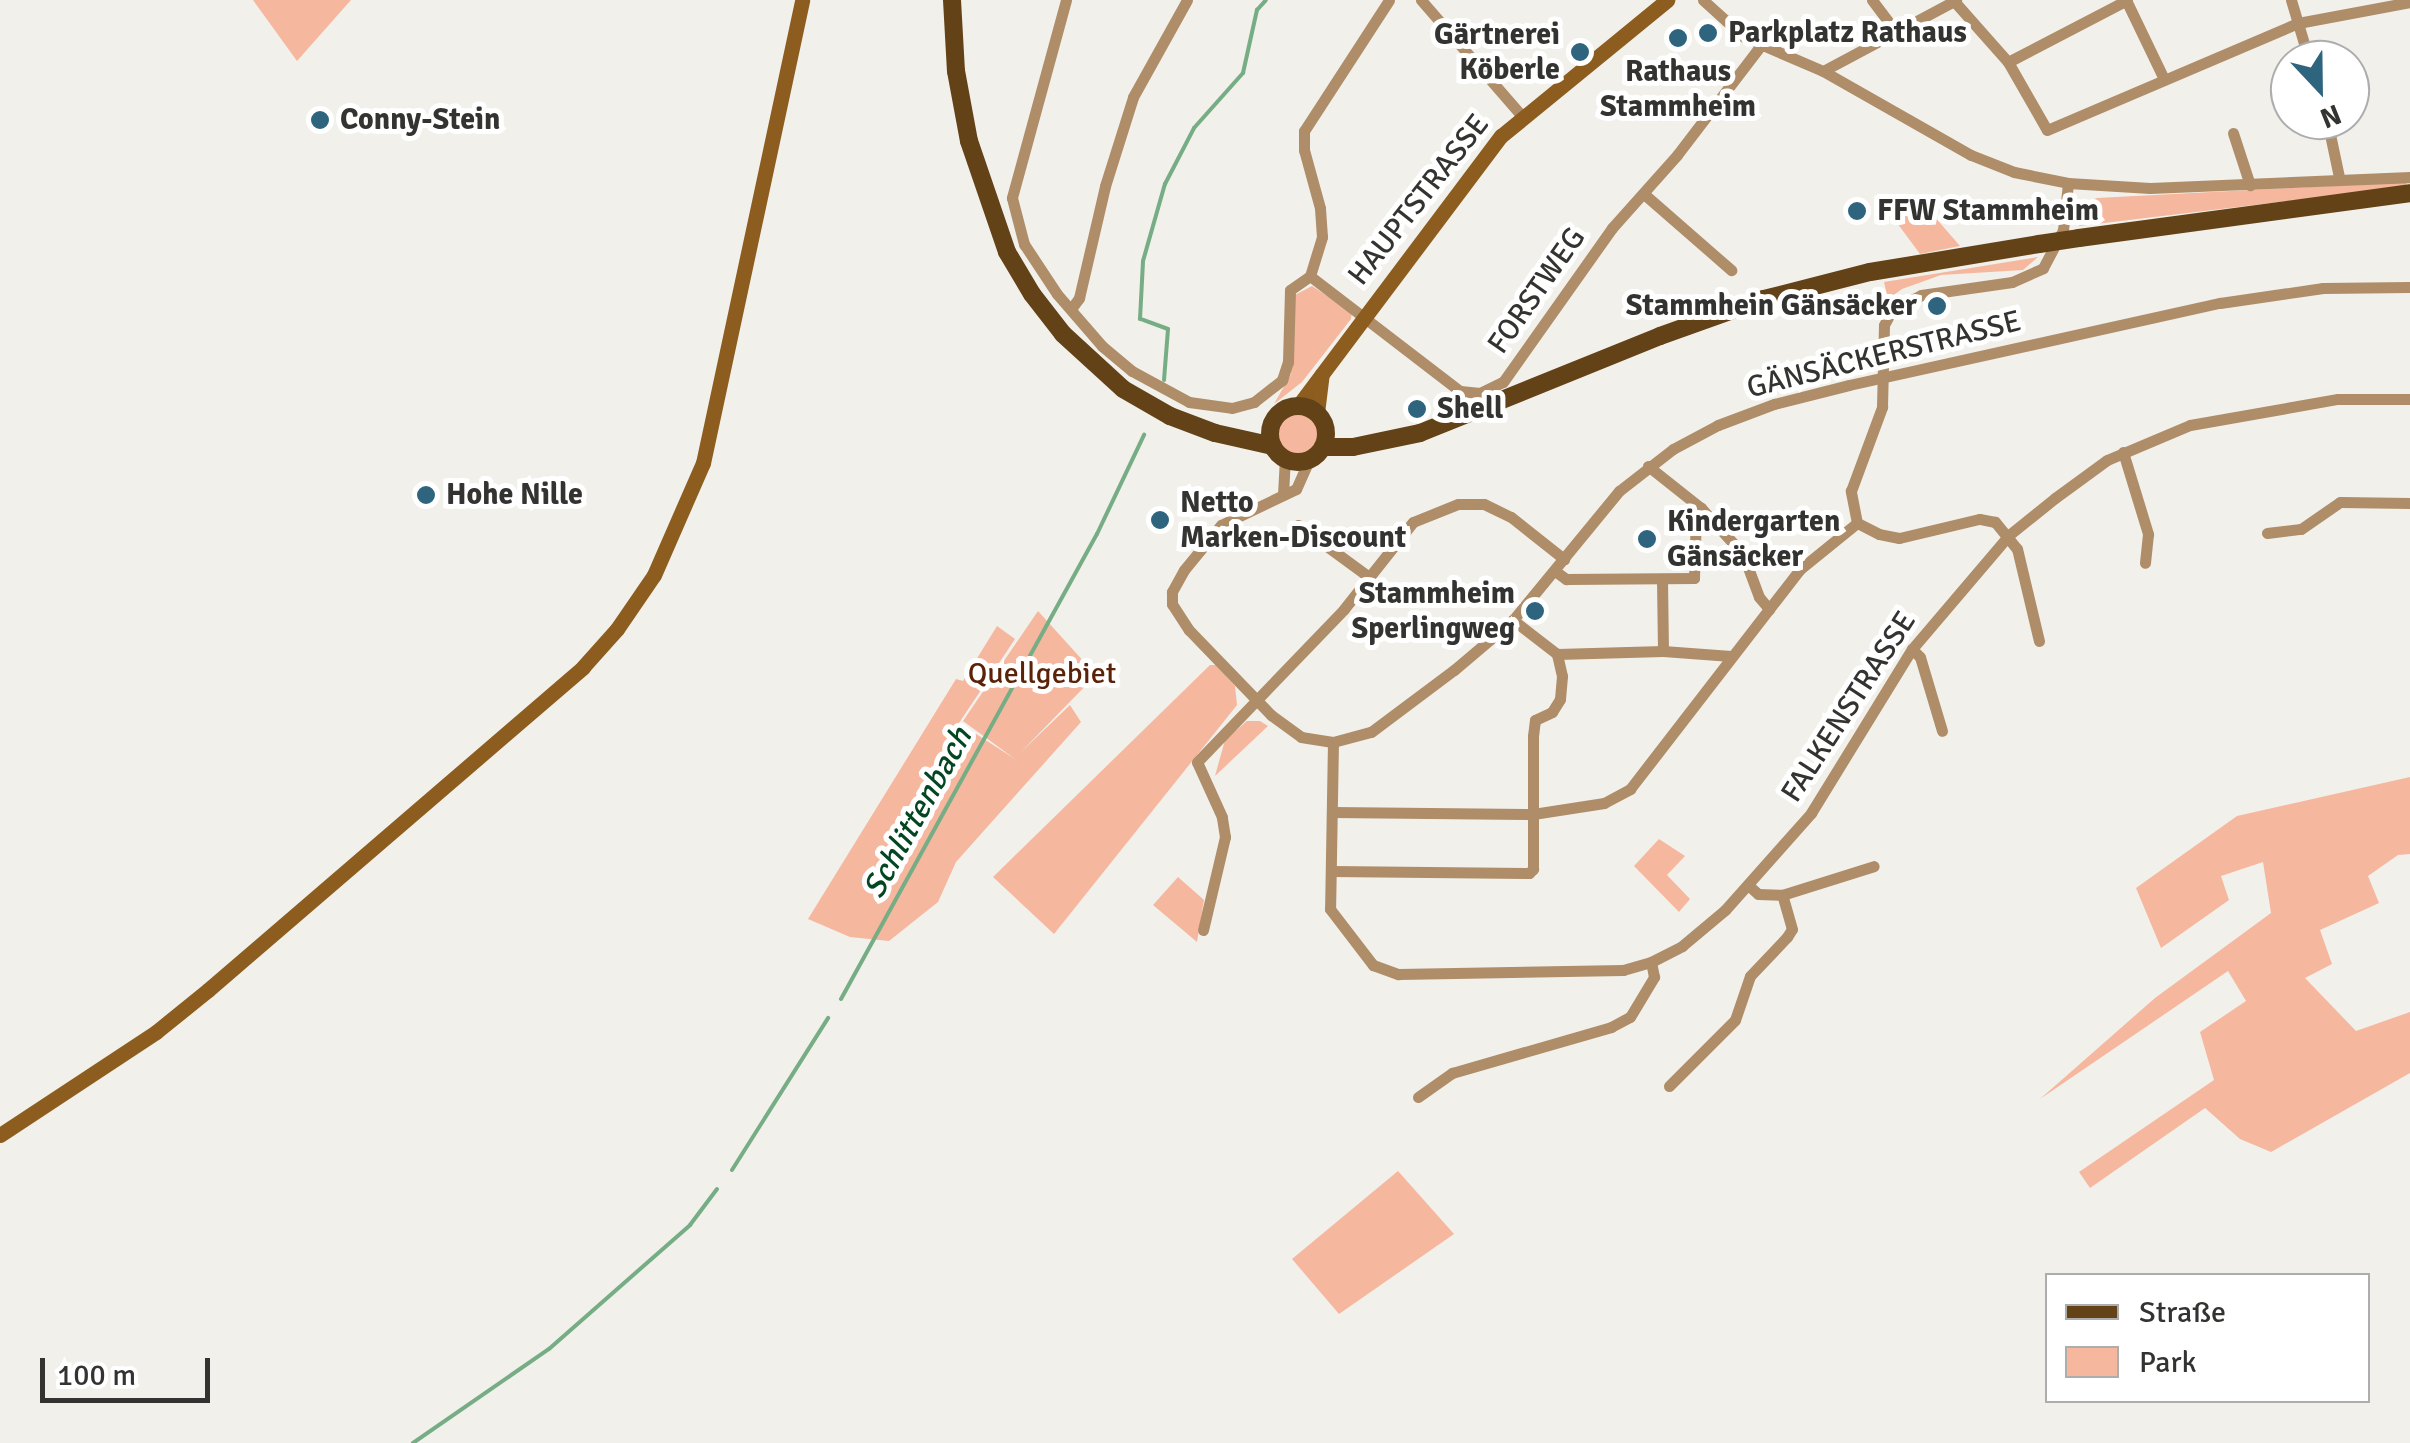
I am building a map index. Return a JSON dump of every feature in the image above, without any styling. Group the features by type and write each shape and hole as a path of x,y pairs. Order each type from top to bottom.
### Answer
{"main road":[{"path":"952,0 956,71 969,142 1007,252 1032,294 1063,334 1123,389 1170,416 1279,452 1366,443 1436,427 1660,336 1764,299 1870,272 2079,238 2410,194"},
{"path":"1215,433 1271,426 1281,411 1298,406 1317,413 1319,447"},
{"path":"1271,426 1279,452"}],"street":[{"path":"0,1135 156,1032 208,990 583,667 618,629 654,575 703,463 802,0"},
{"path":"1066,0 1012,198 1024,244 1102,346 1132,371 1189,402 1232,408 1272,392 1282,380 1288,362 1290,290 1310,276 1322,238 1320,208 1304,150 1304,131 1389,0"},
{"path":"1071,309 1079,298 1105,186 1134,98 1187,0"},
{"path":"1421,0 1522,116"},
{"name":"HAUPTSTRASSE","path":"1298,406 1450,199 1522,116 1668,0"},
{"path":"1702,0 1744,37 1823,71 1970,155 2014,172 2068,183 2150,188 2339,177 2410,177"},
{"path":"1872,0 1895,32"},
{"path":"1823,71 1955,0 2008,62 2046,130 2298,23 2410,2"},
{"path":"2008,62 2126,0 2164,79"},
{"path":"2292,0 2303,40"},
{"name":"FORSTWEG","path":"1310,276 1460,390 1480,393 1503,382 1612,228 1644,194 1761,45"},
{"path":"2233,133 2250,185"},
{"path":"2331,140 2339,177"},
{"path":"1857,523 1851,491 1882,407 1884,324 1902,302 2012,282 2043,268 2064,230 2068,183"},
{"path":"1644,194 1731,270"},
{"name":"GÄNSÄCKERSTRASSE","path":"1333,742 1372,732 1514,620 1619,491 1648,466 1718,426 1760,409 1882,378 2220,303 2323,288 2410,287"},
{"name":"HAUPTSTRASSE","path":"1317,413 1322,374"},
{"name":"FALKENSTRASSE","path":"1333,742 1330,910 1373,965 1398,974 1623,970 1651,962 1682,946 1748,885 1834,780 1912,649 2009,535 2081,478 2123,452 2190,425 2338,399 2410,400"},
{"path":"1319,447 1296,489 1221,525 1184,570 1172,592 1176,612 1189,630 1255,697 1301,737 1333,742"},
{"path":"1279,452 1283,495"},
{"path":"2123,452 2148,534 2145,563"},
{"path":"1648,466 1701,508 1743,554 1759,597 1769,609"},
{"path":"2267,533 2301,529 2340,502 2410,503"},
{"path":"1203,930 1225,837 1222,817 1197,762 1255,697 1344,609 1413,522 1458,504 1484,504 1511,518 1564,559"},
{"path":"1555,571 1566,579 1694,578 1696,514 1701,508"},
{"path":"1857,523 1899,538 1979,520 1995,522 2009,535 2039,640"},
{"path":"1332,812 1533,814 1604,803 1630,789 1799,570 1857,523"},
{"path":"1298,525 1369,577"},
{"path":"1662,579 1664,651"},
{"path":"1330,872 1529,873 1534,864 1532,736 1535,720 1552,712 1560,699 1562,676 1557,654 1514,620"},
{"path":"1912,649 1920,657 1942,731"},
{"path":"1557,654 1664,651 1731,656"},
{"path":"1748,885 1758,894 1782,895 1874,866"},
{"path":"1669,1086 1734,1020 1750,976 1787,938 1792,929 1782,895"},
{"path":"1418,1097 1452,1073 1612,1028 1630,1017 1654,977 1651,962"}],"green space":[{"path":"253,0 351,0 297,61"},
{"path":"2406,182 2406,187 2079,226 2083,203 2097,198"},
{"path":"1921,201 1960,246 1920,254 1886,208"},
{"path":"2038,257 2023,270 1941,275 1902,289 1888,299 1884,282"},
{"path":"1312,286 1352,312 1351,319 1302,382 1274,404 1291,374 1295,295"},
{"path":"1298,412 1313,418 1319,433 1313,448 1298,454 1283,448 1277,433 1283,418"},
{"name":"Quellgebiet","path":"1038,611 1096,675 1021,752 1070,705 1081,722 956,862 938,902 889,941 850,937 808,919 956,679 963,681 997,626 1015,639 959,723 1015,759 963,721"},
{"path":"1210,665 1216,665 1235,686 1237,705 1054,934 993,877"},
{"path":"1247,721 1260,721 1268,726 1215,776 1225,740"},
{"path":"2410,777 2410,854 2398,855 2368,876 2379,903 2320,930 2332,964 2305,978 2356,1031 2410,1012 2410,1073 2271,1152 2240,1139 2205,1108 2090,1188 2079,1172 2214,1080 2200,1032 2246,1001 2228,971 2040,1099 2155,998 2271,913 2263,862 2221,876 2229,900 2161,948 2136,888 2237,816"},
{"path":"1659,839 1685,856 1667,875 1690,899 1679,912 1634,866"},
{"path":"1178,877 1204,900 1197,942 1153,905"},
{"path":"1398,1171 1454,1234 1339,1314 1292,1259"}],"waterway":[{"name":"Schlittenbach","path":"1164,380 1168,329 1140,319 1143,261 1165,184 1194,128 1243,73 1257,10 1266,0"},
{"name":"Schlittenbach","path":"841,999 1097,534 1144,435"},
{"name":"Schlittenbach","path":"732,1170 828,1018"},
{"name":"Schlittenbach","path":"413,1443 549,1349 690,1225 717,1189"}],"place":[{"name":"Parkplatz Rathaus","path":"1708,33"},
{"name":"Rathaus Stammheim","path":"1678,38"},
{"name":"Gärtnerei Köberle","path":"1580,52"},
{"name":"Conny-Stein","path":"320,120"},
{"name":"FFW Stammheim","path":"1857,211"},
{"name":"Stammhein Gänsäcker","path":"1937,306"},
{"name":"Shell","path":"1417,409"},
{"name":"Hohe Nille","path":"426,495"},
{"name":"Netto Marken-Discount","path":"1160,520"},
{"name":"Kindergarten Gänsäcker","path":"1647,539"},
{"name":"Stammheim Sperlingweg","path":"1535,611"}]}
